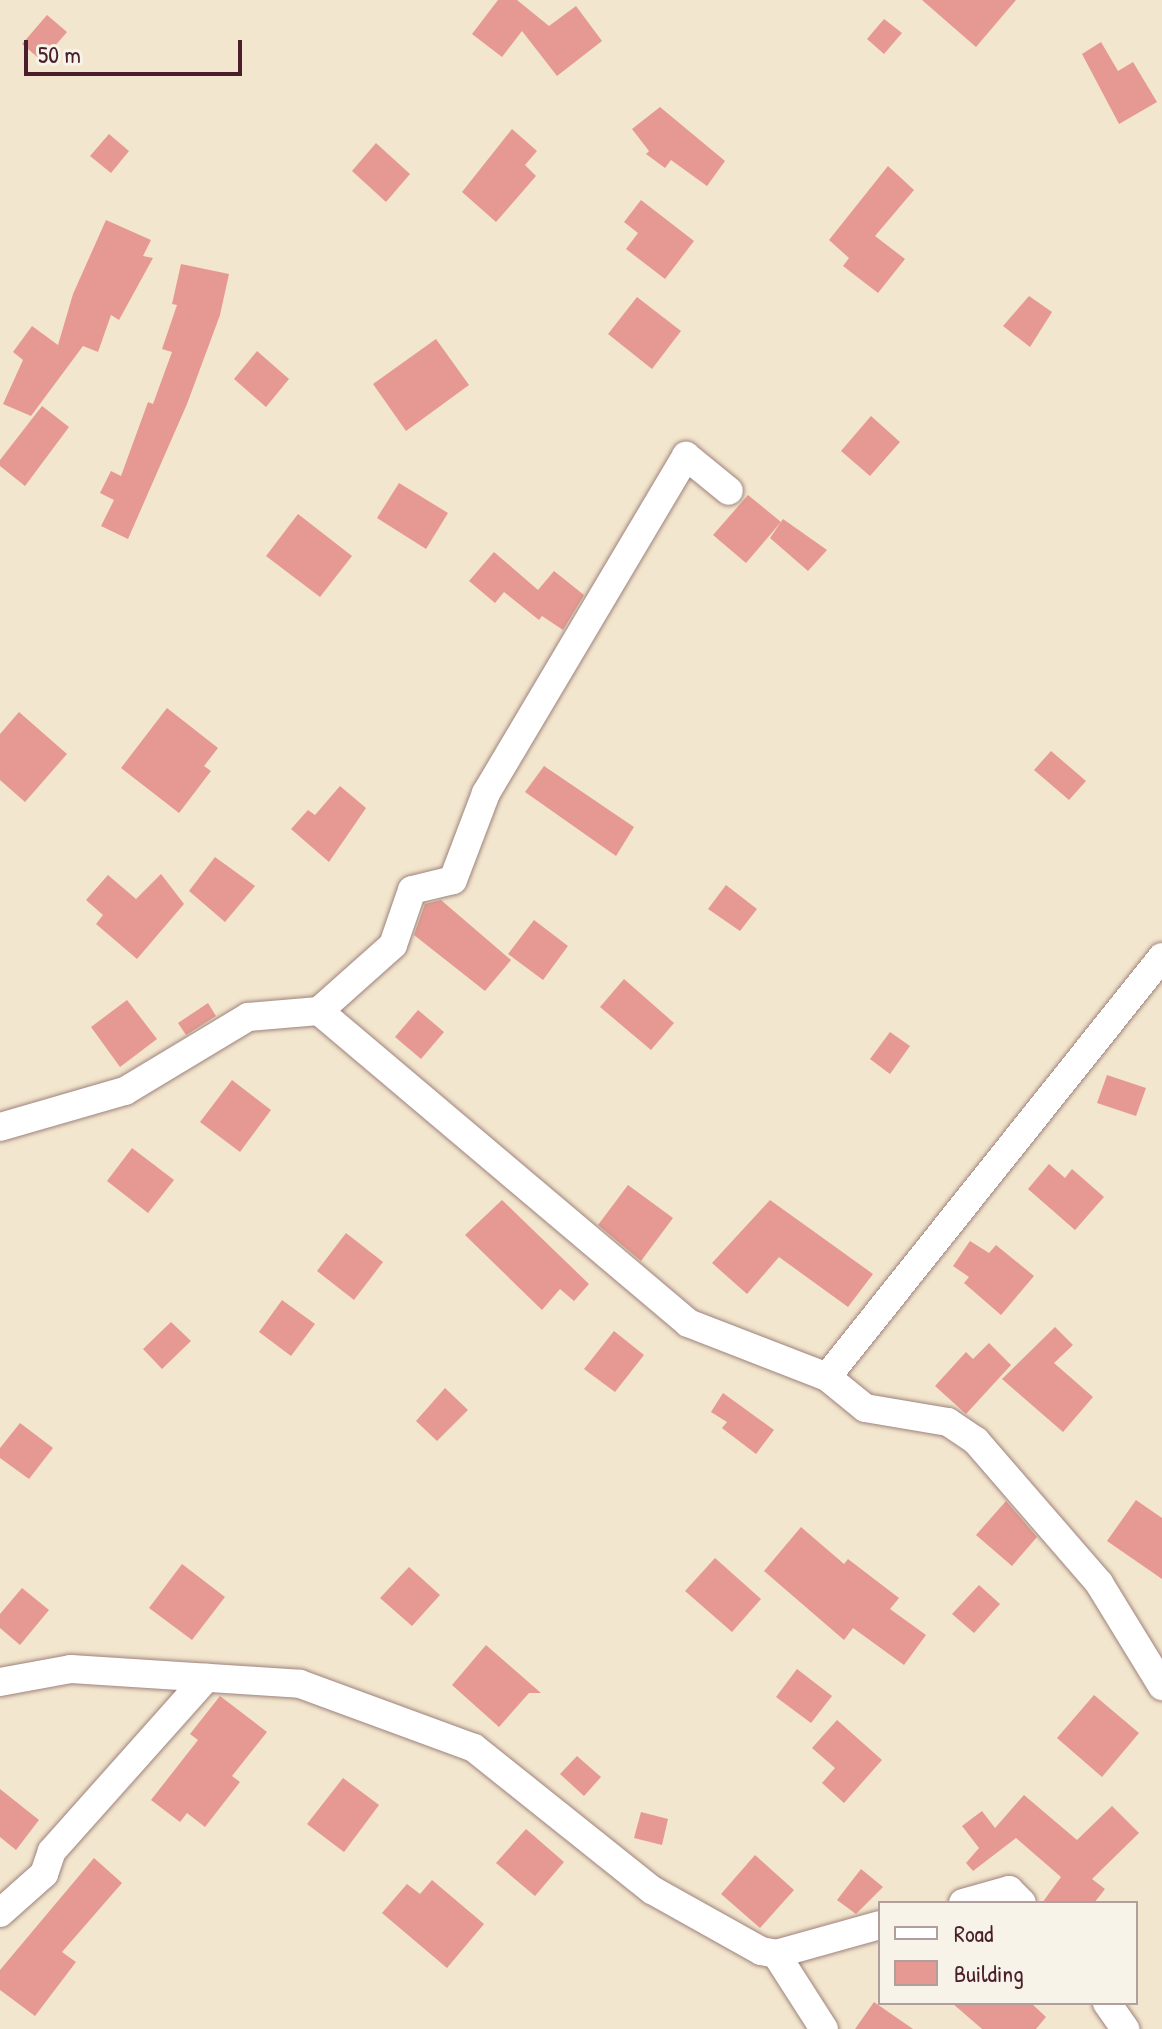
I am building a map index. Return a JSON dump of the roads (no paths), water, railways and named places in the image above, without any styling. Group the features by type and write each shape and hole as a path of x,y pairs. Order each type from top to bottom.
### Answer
{"street":[{"path":"0,1127 125,1091 248,1017 319,1011 393,945 412,890 453,880 486,793 686,456 729,491"},
{"path":"827,1377 1162,957"},
{"path":"319,1011 688,1323 827,1377 865,1408 948,1422 976,1441 1099,1583 1162,1686"},
{"path":"0,1682 71,1669 300,1684 474,1748 652,1890 761,1951 776,1954 878,1926"},
{"path":"0,1913 44,1874 52,1851 206,1678"},
{"path":"981,1901 1016,1897"},
{"path":"776,1954 824,2029"},
{"path":"1108,2005 1125,2029"}]}
